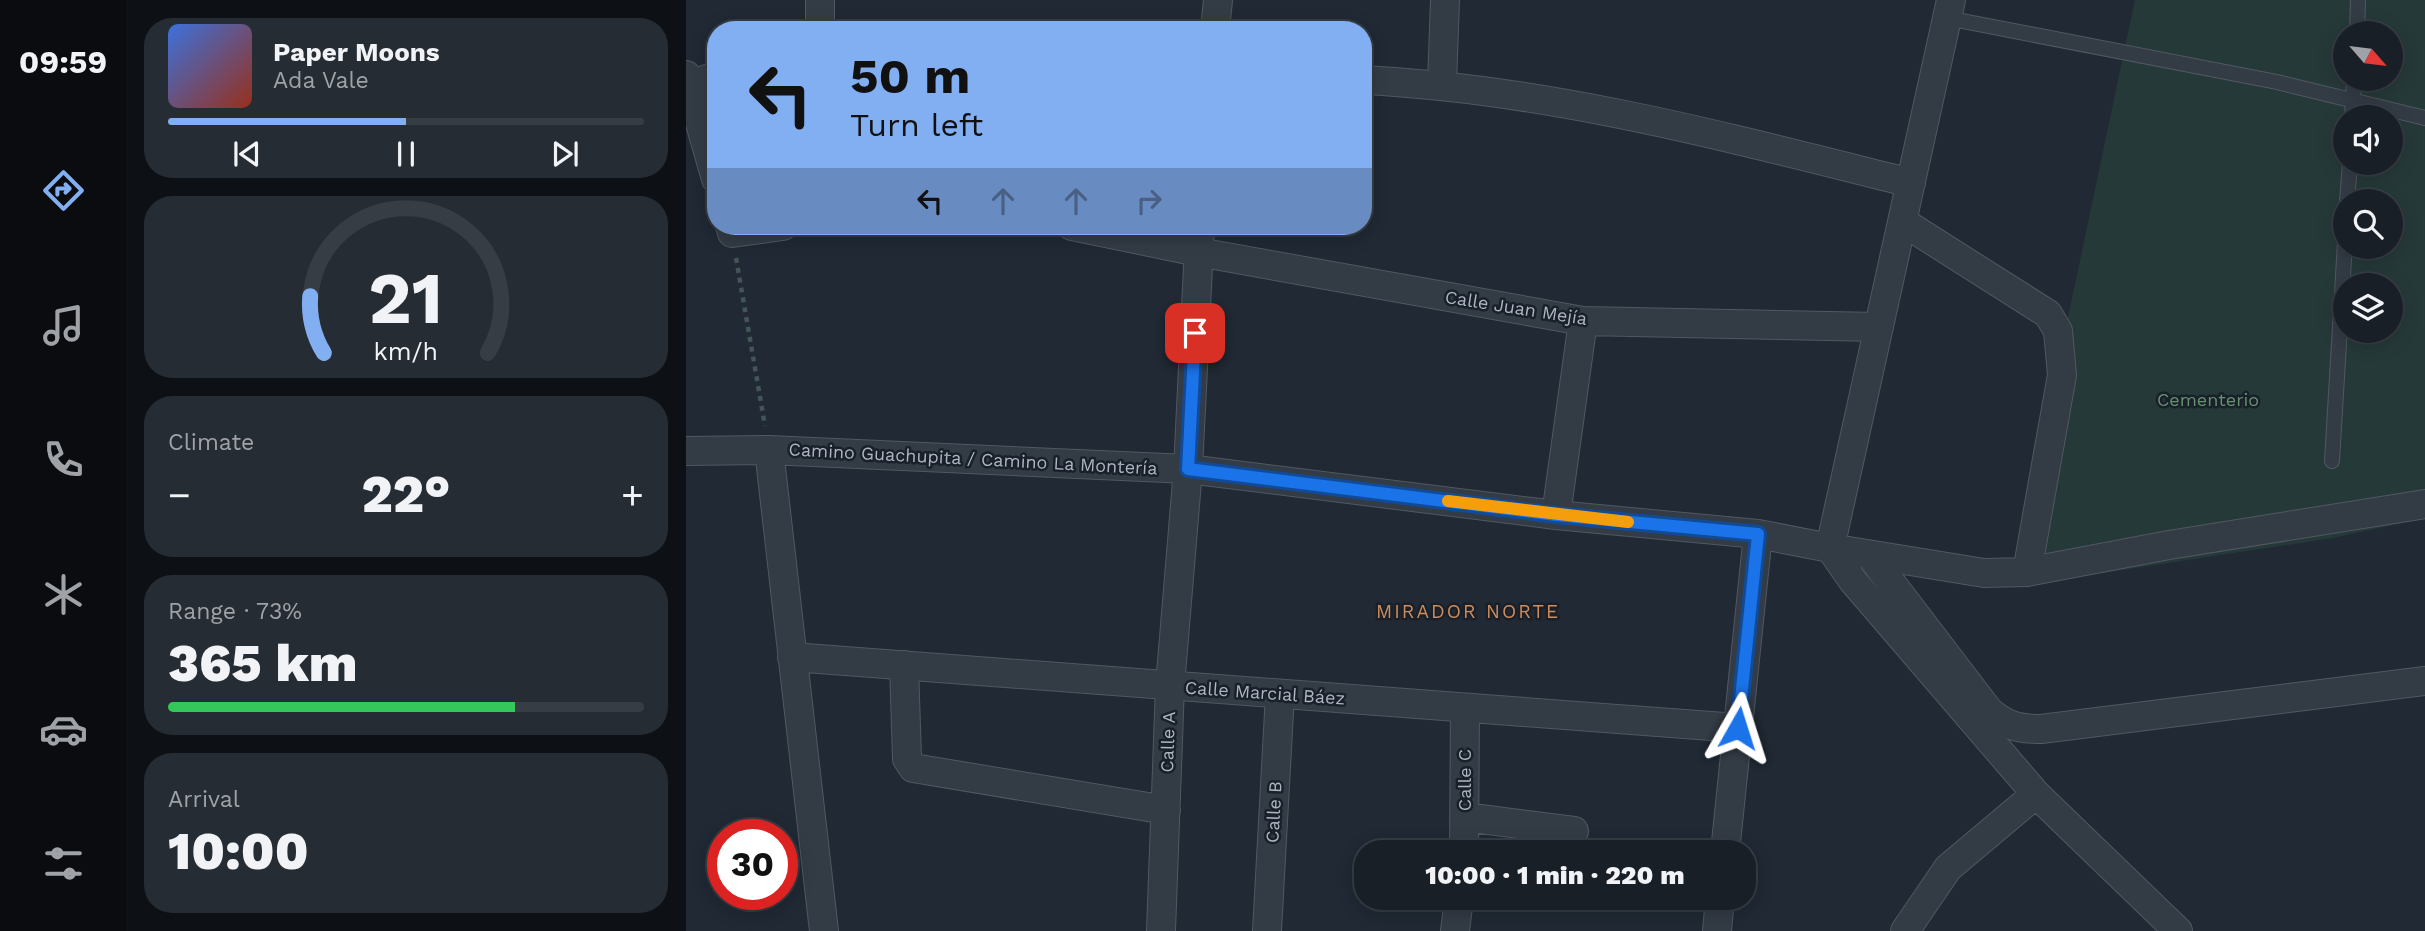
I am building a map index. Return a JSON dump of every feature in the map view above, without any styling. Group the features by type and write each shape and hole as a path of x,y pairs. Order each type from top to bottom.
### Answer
{"street":[{"path":"820,0 820,21"},
{"path":"1215,21 1218,0"},
{"path":"1442,84 1445,0"},
{"path":"1949,9 1830,548 1853,581 2036,793 2174,930"},
{"path":"707,78 687,82 707,149"},
{"path":"1372,80 1442,84 1642,116 1911,183"},
{"path":"1903,222 2048,314 2058,331 2062,375 2027,572"},
{"name":"Calle Juan Mejía","path":"1160,235 1199,239 1583,321 1879,327"},
{"name":"Calle A","path":"1161,931 1170,686 1188,469 1199,239"},
{"path":"1556,515 1583,321"},
{"path":"769,450 792,657 829,930"},
{"name":"Camino Guachupita / Camino La Montería","path":"686,451 769,450 1188,469 1556,515 1758,534 1984,573 2027,572 2169,545 2425,504"},
{"path":"1726,840 1758,534"},
{"path":"1870,555 1989,711 2002,722 2018,729 2041,729 2425,681"},
{"name":"Calle Marcial Báez","path":"792,657 1738,728"},
{"path":"904,666 907,759 913,768 1166,810"},
{"name":"Calle B","path":"1267,931 1280,694"},
{"name":"Calle C","path":"1464,840 1465,708"},
{"path":"1905,931 1948,867 2036,793"},
{"path":"1465,817 1574,831"},
{"path":"1455,931 1458,910"},
{"path":"1717,931 1719,910"}],"lane":[{"path":"2357,21 2358,0"},
{"path":"1949,9 2425,118"},
{"path":"2353,91 2353,105"},
{"path":"2332,460 2344,259"}],"path":[{"path":"732,235 769,450"}],"green space":[{"name":"Cementerio","path":"2135,0 2425,0 2425,518 2333,538 2011,587"}],"slow traffic":[{"path":"1448,501 1628,522"}],"district":[{"name":"MIRADOR NORTE","path":"1468,611"}],"route":[{"path":"1195,333 1188,469 1556,515 1758,534 1738,728"}]}
